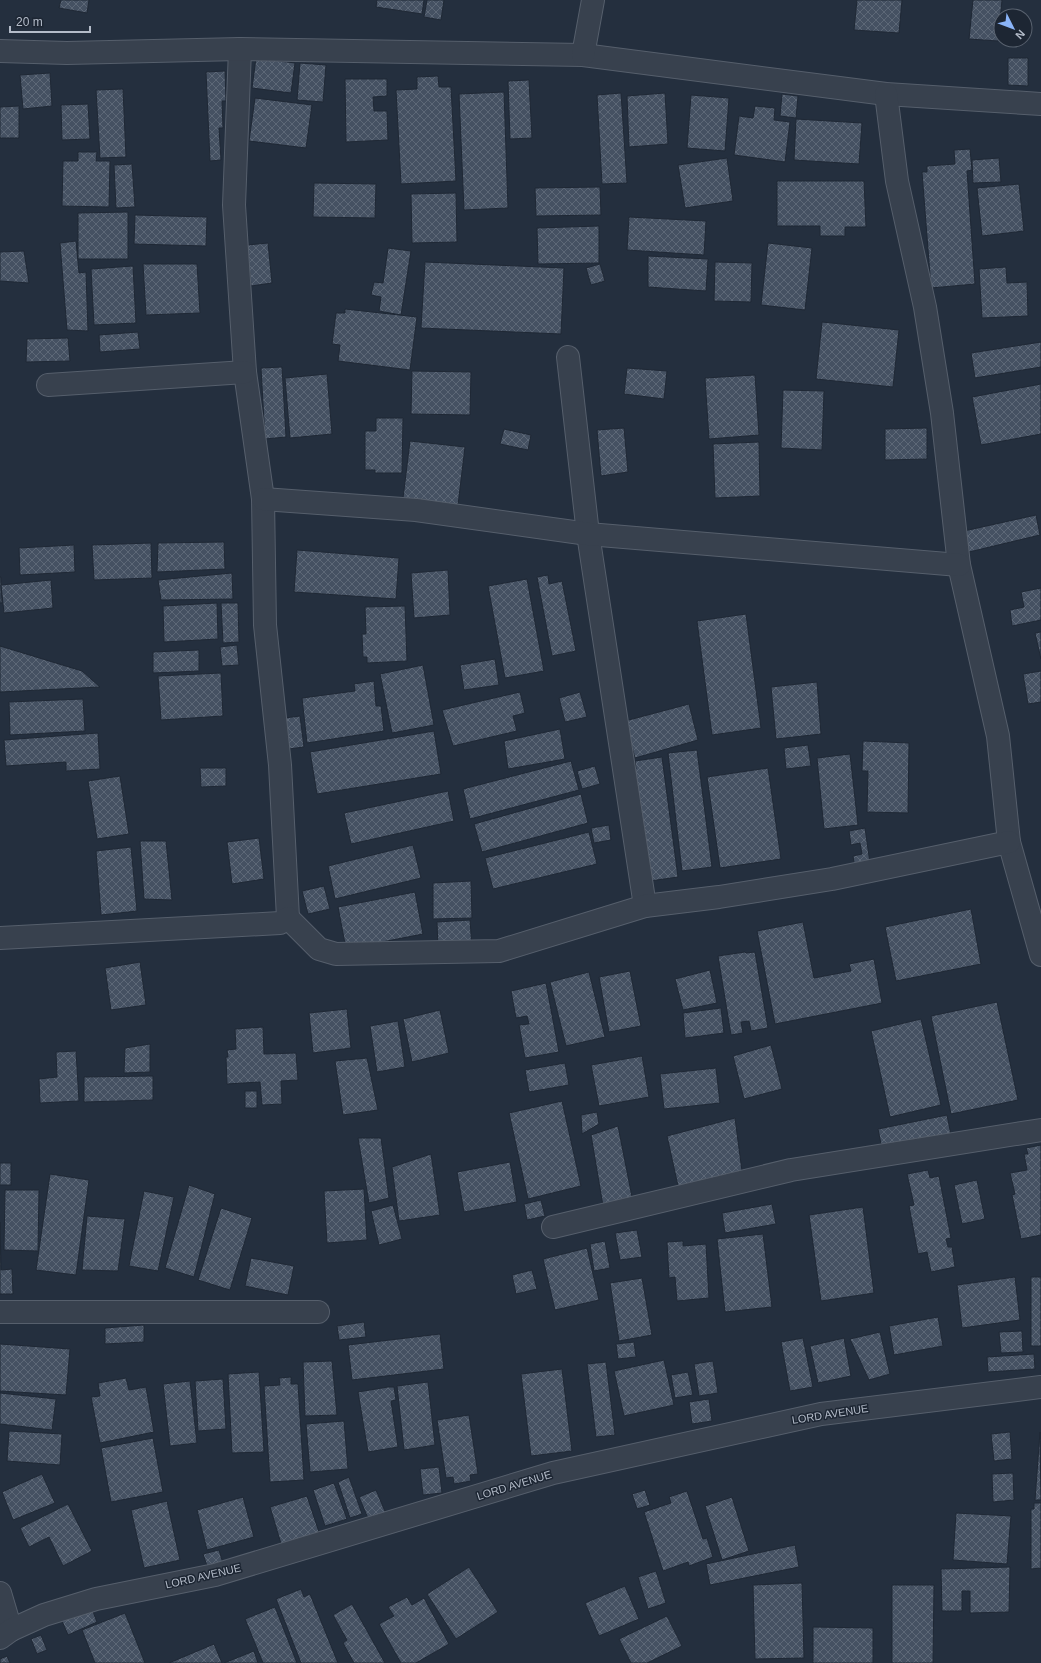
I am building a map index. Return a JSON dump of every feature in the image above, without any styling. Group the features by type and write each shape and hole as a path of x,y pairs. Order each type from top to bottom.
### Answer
{"street":[{"path":"583,55 593,0"},
{"path":"240,49 234,205 245,372 263,499 265,625 280,765 288,918 319,949 336,954 499,951 645,906 719,897 832,878 1009,842"},
{"path":"0,51 67,53 240,49 583,55 886,94 1041,104"},
{"path":"886,94 897,181 924,307 942,413 959,565 998,736 1009,842 1041,955"},
{"path":"568,357 588,534 645,906"},
{"path":"48,385 245,372"},
{"path":"263,499 416,510 588,534 959,565"},
{"path":"0,938 280,923 288,918"},
{"path":"553,1227 791,1170 1041,1130"},
{"path":"0,1312 318,1312"},
{"name":"LORD AVENUE","path":"5,1634 44,1615 96,1599 215,1575 553,1473 821,1414 1041,1387"},
{"path":"0,1593 5,1634"}],"building":[{"path":"61,0 89,0 87,13 59,8"},
{"path":"377,0 424,0 422,14 376,7"},
{"path":"427,0 444,0 441,20 424,17"},
{"path":"857,0 902,0 899,33 854,30"},
{"path":"973,0 1002,0 1001,8 993,8 993,41 969,39"},
{"path":"256,58 295,63 291,93 252,88"},
{"path":"1008,58 1028,58 1028,86 1008,85"},
{"path":"300,63 326,65 323,102 297,100"},
{"path":"225,71 226,101 222,101 223,128 219,128 221,160 210,161 206,72"},
{"path":"50,73 52,106 23,109 20,75"},
{"path":"438,76 439,87 451,87 456,181 401,184 396,90 417,89 417,77"},
{"path":"345,79 387,79 387,96 373,97 374,111 387,111 388,140 346,142"},
{"path":"529,80 532,138 510,139 508,81"},
{"path":"123,89 126,157 100,158 96,90"},
{"path":"504,92 508,208 464,210 459,94"},
{"path":"621,93 627,183 602,184 597,95"},
{"path":"665,93 668,144 629,147 627,96"},
{"path":"782,94 798,96 796,118 780,116"},
{"path":"691,95 729,98 725,151 687,148"},
{"path":"255,98 312,105 306,148 249,141"},
{"path":"88,104 90,139 62,140 61,105"},
{"path":"19,106 19,138 0,138 0,107"},
{"path":"755,106 775,108 774,120 790,122 785,162 734,155 739,116 753,118"},
{"path":"796,119 862,123 859,164 794,160"},
{"path":"970,149 972,170 967,171 975,284 931,288 922,172 927,172 927,166 955,164 954,150"},
{"path":"78,152 97,152 96,161 110,161 109,207 62,206 63,161 78,161"},
{"path":"727,158 733,201 685,208 678,165"},
{"path":"999,158 1001,182 973,183 972,160"},
{"path":"132,164 135,207 116,208 114,165"},
{"path":"777,181 864,181 866,227 845,227 845,236 820,236 820,226 777,226"},
{"path":"314,183 376,184 375,218 313,217"},
{"path":"1019,184 1024,231 982,236 977,188"},
{"path":"600,187 601,215 536,216 535,188"},
{"path":"456,193 457,242 412,243 411,194"},
{"path":"128,212 128,259 78,259 78,213"},
{"path":"135,215 207,217 206,246 134,244"},
{"path":"629,217 706,221 704,255 627,250"},
{"path":"599,226 599,263 538,264 537,228"},
{"path":"76,241 79,273 86,272 88,331 67,330 60,243"},
{"path":"268,243 272,283 251,286 247,245"},
{"path":"768,243 812,248 805,310 761,305"},
{"path":"388,248 411,251 401,315 379,311 381,297 371,295 374,282 383,283"},
{"path":"24,251 29,283 0,281 0,252"},
{"path":"648,256 708,259 706,291 648,287"},
{"path":"425,262 564,268 561,334 421,328"},
{"path":"715,262 752,263 751,302 714,301"},
{"path":"143,264 197,264 200,313 146,315"},
{"path":"600,264 605,281 591,285 586,268"},
{"path":"133,266 136,323 94,325 91,269"},
{"path":"1006,267 1007,283 1027,282 1028,316 982,318 979,269"},
{"path":"345,309 417,317 410,370 338,361 340,345 332,344 336,313 345,313"},
{"path":"822,322 899,330 893,387 816,379"},
{"path":"138,332 140,349 100,352 99,335"},
{"path":"68,338 70,361 26,362 27,339"},
{"path":"1041,342 1041,367 975,378 971,353"},
{"path":"282,367 286,437 265,439 261,368"},
{"path":"627,368 667,371 664,399 624,394"},
{"path":"412,371 471,372 470,415 411,414"},
{"path":"327,374 332,434 290,438 285,378"},
{"path":"755,375 759,435 709,439 705,378"},
{"path":"1041,384 1041,434 981,445 972,397"},
{"path":"783,390 824,391 822,450 781,448"},
{"path":"376,418 403,418 402,473 375,473 375,470 365,470 365,431 376,431"},
{"path":"624,428 628,472 601,476 597,430"},
{"path":"927,428 927,459 885,460 885,429"},
{"path":"504,429 531,435 528,450 500,444"},
{"path":"410,441 465,447 458,505 403,498"},
{"path":"759,442 760,496 715,498 713,444"},
{"path":"1036,515 1040,535 969,552 964,531"},
{"path":"224,542 225,569 157,572 158,543"},
{"path":"151,543 152,578 94,580 92,545"},
{"path":"74,545 75,572 20,575 19,548"},
{"path":"297,550 399,558 396,599 294,592"},
{"path":"448,570 450,615 414,618 411,573"},
{"path":"232,573 233,599 161,600 158,580"},
{"path":"548,575 549,584 562,581 576,651 552,656 537,577"},
{"path":"1,577 2,603 0,603"},
{"path":"527,579 544,671 505,678 488,586"},
{"path":"51,580 53,608 4,613 1,585"},
{"path":"1041,588 1041,620 1012,626 1010,610 1024,607 1021,592"},
{"path":"217,603 218,639 164,642 163,606"},
{"path":"221,603 238,603 239,642 223,643"},
{"path":"405,606 407,661 367,663 367,657 363,657 362,634 366,634 365,607"},
{"path":"746,614 761,728 712,735 697,621"},
{"path":"1041,632 1041,659 1035,633"},
{"path":"237,645 239,665 222,666 220,647"},
{"path":"0,646 82,671 100,687 0,692"},
{"path":"199,650 199,671 153,673 153,652"},
{"path":"495,659 499,685 464,690 460,665"},
{"path":"423,665 434,725 392,733 380,674"},
{"path":"1041,671 1041,702 1028,704 1023,674"},
{"path":"221,673 223,716 161,720 158,676"},
{"path":"374,681 376,706 381,706 384,731 307,743 302,698 355,691 354,684"},
{"path":"817,682 821,734 776,739 771,687"},
{"path":"520,692 525,713 513,716 517,731 453,746 442,710"},
{"path":"580,692 587,717 565,722 559,698"},
{"path":"83,699 85,731 10,735 9,702"},
{"path":"689,704 698,740 635,758 625,721"},
{"path":"300,716 304,747 281,750 277,719"},
{"path":"560,729 565,759 508,769 504,741"},
{"path":"434,731 441,774 317,794 310,752"},
{"path":"98,733 100,769 66,771 66,762 6,766 4,740"},
{"path":"863,741 909,743 908,813 867,812 868,771 862,771"},
{"path":"808,745 811,766 786,769 784,748"},
{"path":"697,750 712,867 682,871 668,753"},
{"path":"850,754 858,825 824,829 817,758"},
{"path":"662,757 678,877 650,881 628,770 636,769 635,761"},
{"path":"571,761 579,790 470,819 463,789"},
{"path":"595,766 600,784 582,789 577,771"},
{"path":"200,768 226,768 226,786 201,787"},
{"path":"768,768 781,859 720,868 707,777"},
{"path":"120,776 129,834 97,839 88,781"},
{"path":"448,791 454,821 351,844 344,813"},
{"path":"581,794 588,823 482,852 474,824"},
{"path":"609,825 611,840 594,843 591,828"},
{"path":"865,828 871,870 855,869 853,856 862,854 860,843 851,845 849,831"},
{"path":"589,832 597,864 493,889 485,858"},
{"path":"259,838 264,879 232,884 227,842"},
{"path":"140,841 166,841 172,900 144,899"},
{"path":"413,845 421,878 335,899 328,866"},
{"path":"131,847 137,911 101,915 96,851"},
{"path":"471,881 472,918 433,919 433,883"},
{"path":"324,886 330,909 308,914 302,891"},
{"path":"415,892 423,934 346,949 338,907"},
{"path":"971,909 981,964 896,981 885,927"},
{"path":"470,920 472,947 438,949 437,922"},
{"path":"803,922 814,978 851,971 849,964 874,959 882,1003 775,1024 757,931"},
{"path":"755,952 768,1028 751,1031 749,1021 741,1022 743,1033 731,1035 718,956"},
{"path":"140,962 146,1005 111,1010 105,968"},
{"path":"710,970 717,1003 683,1010 675,979"},
{"path":"630,971 641,1026 609,1032 599,977"},
{"path":"589,972 605,1037 566,1046 550,982"},
{"path":"546,983 559,1052 525,1058 519,1025 529,1024 527,1016 516,1018 511,991"},
{"path":"997,1002 1018,1100 951,1114 931,1016"},
{"path":"721,1008 724,1033 685,1038 683,1013"},
{"path":"347,1009 351,1048 313,1053 309,1013"},
{"path":"440,1010 449,1053 412,1062 403,1019"},
{"path":"921,1019 941,1105 890,1117 871,1031"},
{"path":"398,1021 405,1067 377,1072 370,1026"},
{"path":"263,1027 264,1054 296,1053 298,1080 281,1081 282,1104 262,1105 260,1082 227,1084 227,1050 236,1049 235,1029"},
{"path":"150,1044 150,1072 124,1073 125,1048"},
{"path":"771,1045 782,1089 744,1099 733,1056"},
{"path":"76,1051 79,1101 40,1103 39,1079 57,1077 56,1052"},
{"path":"642,1056 649,1097 599,1106 591,1065"},
{"path":"367,1058 378,1110 343,1115 335,1061"},
{"path":"565,1063 569,1085 529,1092 525,1070"},
{"path":"716,1068 720,1103 664,1109 660,1074"},
{"path":"153,1076 153,1100 84,1102 84,1077"},
{"path":"245,1091 257,1091 257,1108 245,1108"},
{"path":"562,1101 581,1186 528,1199 509,1113"},
{"path":"597,1112 599,1124 582,1134 581,1115"},
{"path":"947,1115 951,1135 882,1149 878,1129"},
{"path":"735,1118 742,1171 678,1186 667,1136"},
{"path":"618,1126 633,1202 603,1206 591,1135"},
{"path":"358,1138 381,1138 389,1198 369,1203"},
{"path":"1041,1145 1041,1235 1021,1239 1012,1195 1015,1194 1010,1173 1027,1170 1024,1154 1028,1154 1026,1148"},
{"path":"431,1154 440,1215 399,1221 392,1167"},
{"path":"510,1162 517,1202 464,1212 457,1172"},
{"path":"0,1163 11,1163 11,1185 0,1185"},
{"path":"928,1170 930,1178 939,1176 951,1238 946,1239 948,1247 952,1247 955,1267 931,1272 927,1252 918,1254 909,1206 914,1205 907,1174"},
{"path":"50,1174 89,1180 76,1275 36,1270"},
{"path":"977,1180 985,1219 962,1224 954,1185"},
{"path":"189,1185 215,1194 194,1277 165,1268"},
{"path":"364,1189 367,1240 327,1243 324,1191"},
{"path":"5,1190 39,1190 38,1251 4,1250"},
{"path":"144,1191 174,1197 158,1271 129,1266"},
{"path":"541,1200 545,1216 527,1220 524,1204"},
{"path":"772,1204 776,1224 725,1233 722,1213"},
{"path":"393,1205 402,1239 379,1245 371,1211"},
{"path":"863,1207 874,1293 821,1301 809,1215"},
{"path":"221,1208 252,1218 230,1290 198,1280"},
{"path":"87,1216 125,1219 118,1271 82,1270"},
{"path":"0,1222 1,1270 12,1269 13,1294 0,1294"},
{"path":"637,1230 642,1257 620,1260 615,1233"},
{"path":"763,1234 772,1307 725,1312 717,1239"},
{"path":"605,1241 610,1268 594,1271 590,1244"},
{"path":"683,1241 683,1246 706,1244 709,1298 677,1301 675,1277 669,1278 667,1242"},
{"path":"587,1248 599,1300 555,1310 543,1259"},
{"path":"251,1258 294,1266 288,1295 245,1286"},
{"path":"532,1270 537,1289 516,1294 512,1275"},
{"path":"1015,1277 1020,1320 962,1328 957,1285"},
{"path":"1031,1277 1041,1277 1041,1346 1031,1346"},
{"path":"642,1278 652,1335 619,1341 610,1283"},
{"path":"938,1317 943,1346 894,1355 889,1326"},
{"path":"364,1322 366,1337 339,1340 337,1326"},
{"path":"144,1325 144,1342 105,1344 105,1328"},
{"path":"1022,1331 1023,1352 1001,1353 999,1332"},
{"path":"880,1332 890,1374 869,1380 850,1339"},
{"path":"440,1334 444,1369 352,1380 348,1345"},
{"path":"803,1338 813,1387 790,1391 781,1342"},
{"path":"844,1338 851,1376 818,1383 810,1346"},
{"path":"634,1342 636,1357 618,1359 616,1344"},
{"path":"0,1344 70,1349 66,1395 0,1391"},
{"path":"1034,1354 1035,1369 988,1372 987,1357"},
{"path":"664,1360 674,1405 624,1416 614,1371"},
{"path":"332,1361 337,1415 305,1416 303,1362"},
{"path":"713,1361 718,1393 699,1396 694,1364"},
{"path":"606,1362 615,1435 596,1437 587,1364"},
{"path":"562,1369 572,1451 531,1456 521,1374"},
{"path":"259,1372 264,1452 232,1453 228,1374"},
{"path":"688,1372 693,1395 675,1398 671,1375"},
{"path":"291,1377 291,1384 298,1384 304,1480 270,1482 264,1386 280,1385 279,1378"},
{"path":"126,1378 129,1390 146,1387 154,1432 100,1443 91,1397 100,1396 98,1383"},
{"path":"223,1379 226,1429 198,1431 195,1381"},
{"path":"190,1381 197,1443 170,1446 163,1384"},
{"path":"428,1382 435,1445 404,1450 397,1386"},
{"path":"394,1387 396,1400 391,1401 398,1447 368,1452 358,1392"},
{"path":"0,1393 56,1399 52,1430 0,1424"},
{"path":"709,1399 712,1421 692,1424 689,1402"},
{"path":"469,1415 478,1474 470,1475 471,1481 454,1484 453,1477 446,1478 437,1420"},
{"path":"344,1421 348,1469 310,1472 306,1424"},
{"path":"9,1431 62,1434 60,1465 7,1461"},
{"path":"1010,1432 1012,1459 994,1461 991,1434"},
{"path":"1040,1432 1041,1500 1035,1500"},
{"path":"153,1438 163,1492 111,1502 101,1448"},
{"path":"439,1467 442,1493 423,1495 420,1469"},
{"path":"1013,1473 1014,1500 993,1502 992,1474"},
{"path":"42,1474 55,1503 13,1520 2,1492"},
{"path":"349,1477 362,1514 350,1518 338,1482"},
{"path":"334,1483 347,1519 325,1526 313,1490"},
{"path":"376,1490 387,1516 370,1523 359,1497"},
{"path":"645,1490 650,1505 637,1509 632,1494"},
{"path":"687,1491 703,1539 707,1538 713,1557 689,1566 688,1562 663,1571 644,1512 671,1503 669,1497"},
{"path":"307,1496 320,1535 282,1547 270,1507"},
{"path":"243,1497 254,1537 207,1550 197,1510"},
{"path":"732,1497 749,1551 722,1560 705,1506"},
{"path":"167,1501 180,1560 144,1568 131,1510"},
{"path":"1034,1503 1041,1503 1041,1568 1031,1569 1031,1509 1034,1509"},
{"path":"68,1504 92,1551 63,1566 49,1537 29,1547 20,1528"},
{"path":"956,1513 1011,1516 1007,1564 953,1560"},
{"path":"795,1545 799,1567 710,1585 706,1564"},
{"path":"219,1550 225,1570 210,1575 203,1554"},
{"path":"469,1567 498,1612 456,1639 427,1594"},
{"path":"1010,1567 1009,1612 970,1613 970,1591 962,1591 962,1611 942,1611 941,1569"},
{"path":"656,1571 666,1603 648,1609 638,1577"},
{"path":"802,1583 804,1658 755,1659 753,1585"},
{"path":"892,1585 934,1585 933,1663 892,1663"},
{"path":"625,1586 639,1619 599,1636 585,1603"},
{"path":"301,1589 304,1597 310,1594 338,1663 301,1663 276,1599"},
{"path":"407,1597 412,1605 424,1598 449,1644 416,1663 401,1663 379,1624 394,1616 388,1607"},
{"path":"352,1604 385,1663 354,1663 343,1643 347,1640 333,1615"},
{"path":"275,1607 297,1663 263,1663 245,1619"},
{"path":"92,1609 97,1622 68,1635 62,1621"},
{"path":"125,1613 145,1663 95,1663 82,1630"},
{"path":"667,1616 682,1646 647,1663 631,1663 619,1639"},
{"path":"813,1627 873,1628 873,1663 813,1663"},
{"path":"41,1635 47,1650 37,1654 31,1639"},
{"path":"214,1644 222,1663 169,1663"},
{"path":"254,1651 258,1663 224,1663"},
{"path":"7,1656 10,1663 0,1663 0,1659"}]}
